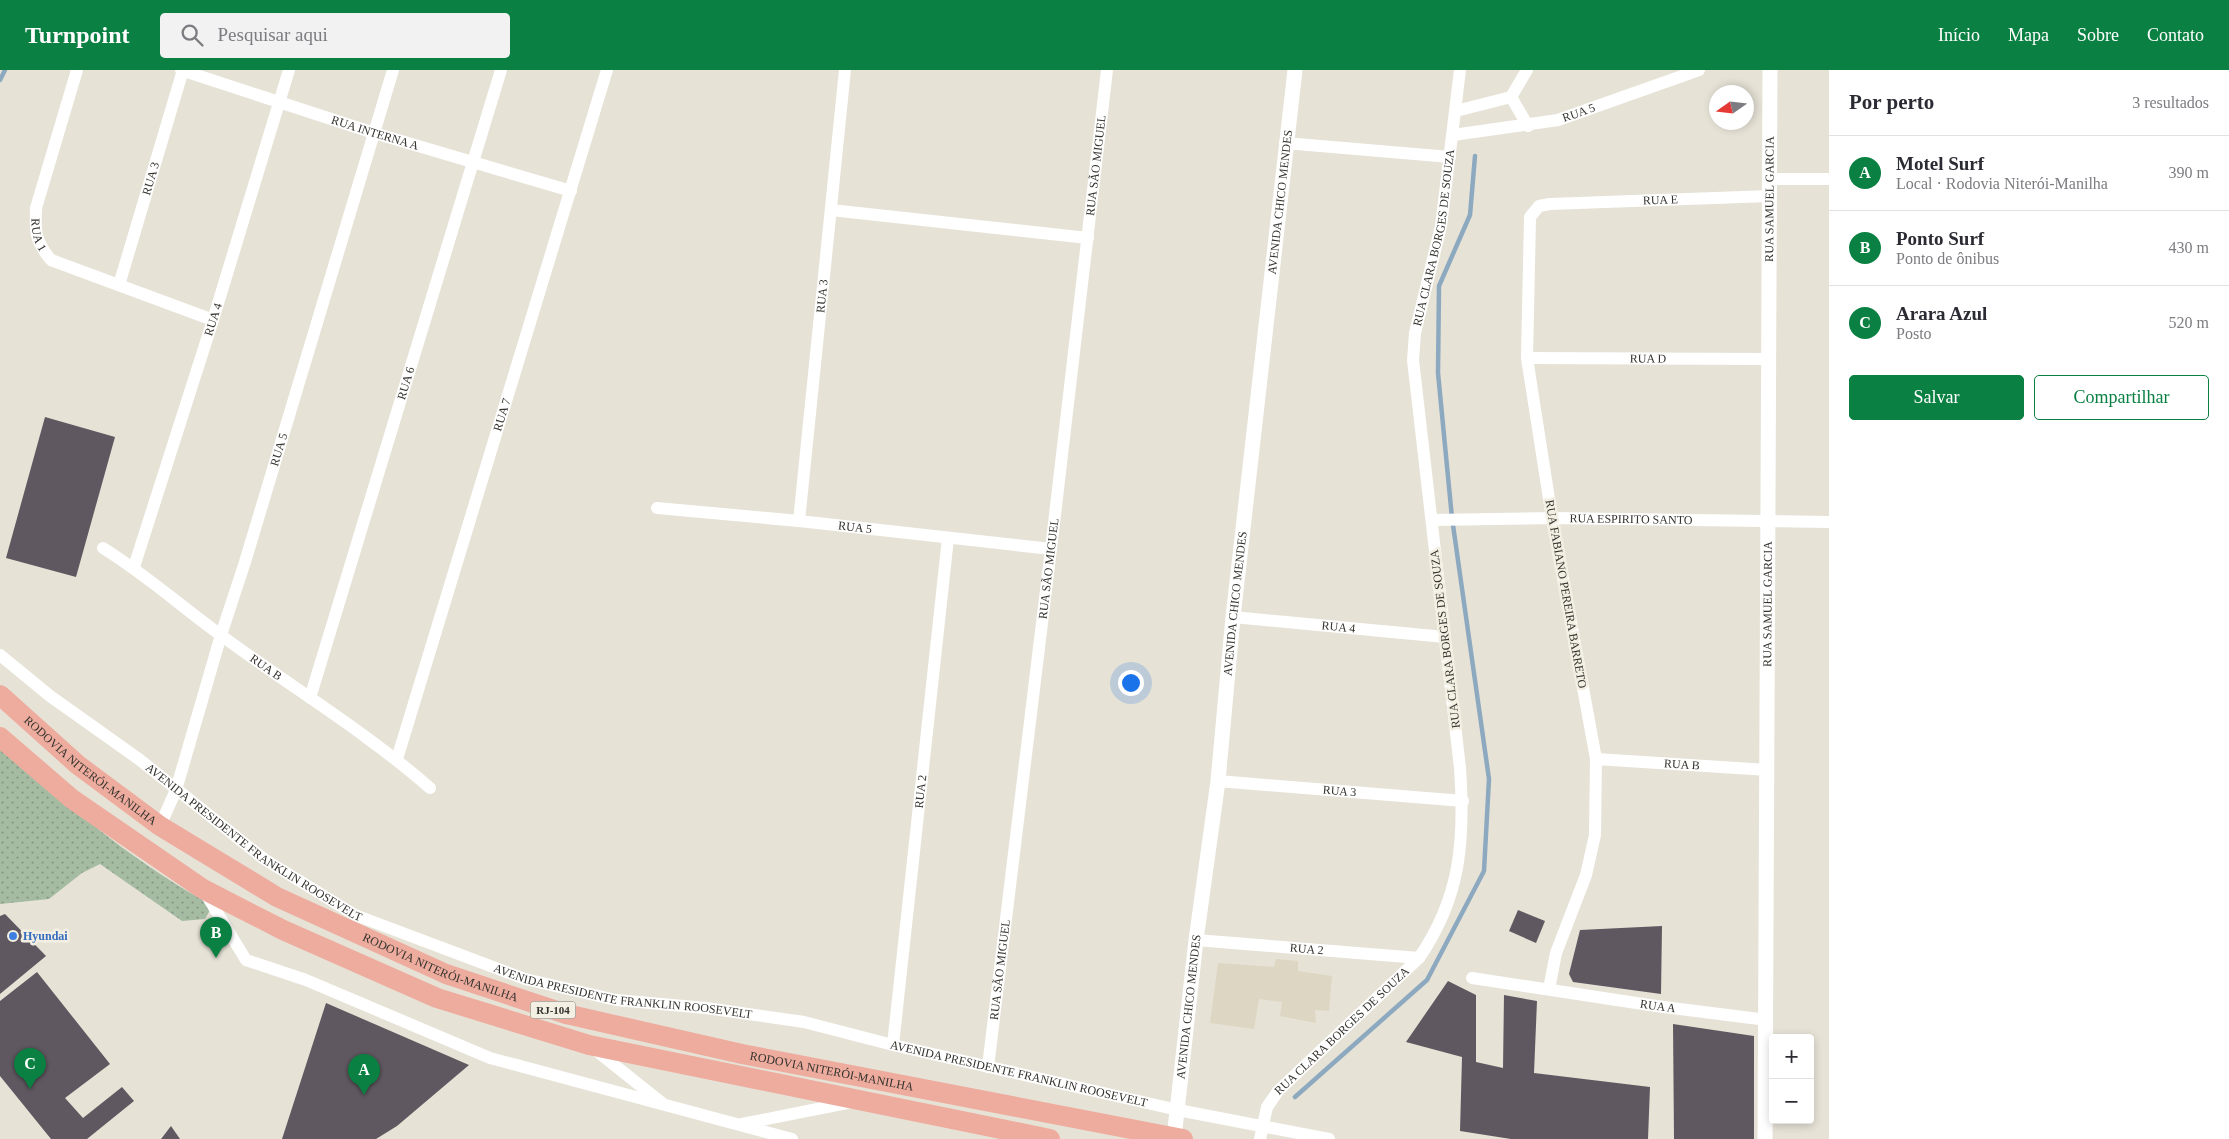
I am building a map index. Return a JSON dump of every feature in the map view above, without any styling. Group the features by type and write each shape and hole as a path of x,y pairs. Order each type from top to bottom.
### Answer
{"highway":[{"name":"RODOVIA NITERÓI-MANILHA","path":"0,694 78,765 160,826 277,897 446,974 566,1014 742,1054 1178,1138"},
{"name":"RODOVIA NITERÓI-MANILHA","path":"0,737 72,799 202,889 283,930 437,998 589,1045 1050,1139"}],"street":[{"name":"RUA 1","path":"77,70 36,208 35,231 40,247 51,260 213,320"},
{"name":"RUA 3","path":"119,286 183,70"},
{"name":"RUA INTERNA A","path":"183,70 374,133 571,191"},
{"name":"RUA 4","path":"134,567 213,320 289,70"},
{"name":"RUA 5","path":"160,826 176,790 221,635 246,562 393,70"},
{"name":"RUA 6","path":"310,698 501,70"},
{"name":"RUA 7","path":"397,759 607,70"},
{"name":"RUA 3","path":"799,521 846,70"},
{"name":"RUA SÃO MIGUEL","path":"988,1067 1107,70"},
{"name":"AVENIDA CHICO MENDES","path":"1178,1138 1178,1110 1196,940 1218,781 1285,143 1295,70"},
{"name":"RUA CLARA BORGES DE SOUZA","path":"1262,1133 1267,1107 1278,1091 1419,958 1435,934 1450,902 1461,847 1463,800 1445,637 1438,520 1412,360 1415,333 1441,226 1460,70"},
{"path":"1456,110 1511,97 1527,70"},
{"name":"RUA 5","path":"1453,136 1558,120 1699,70"},
{"name":"RUA SAMUEL GARCIA","path":"1765,1139 1770,70"},
{"path":"1511,97 1528,126"},
{"path":"1285,143 1450,157"},
{"path":"1770,178 1829,179"},
{"name":"RUA E","path":"1550,204 1770,196"},
{"name":"RUA FABIANO PEREIRA BARRETO","path":"1549,990 1556,953 1586,874 1595,835 1598,796 1596,759 1552,518 1528,358 1530,217 1539,206 1550,204"},
{"path":"831,210 1088,238"},
{"name":"RUA D","path":"1528,358 1769,359"},
{"name":"RUA 5","path":"657,508 799,521 1051,549"},
{"name":"RUA ESPIRITO SANTO","path":"1438,520 1552,518 1829,522"},
{"name":"RUA 2","path":"893,1045 948,538"},
{"name":"RUA B","path":"103,548 134,567 221,635 397,759 430,788"},
{"name":"RUA 4","path":"1234,617 1445,637"},
{"name":"AVENIDA PRESIDENTE FRANKLIN ROOSEVELT","path":"0,655 50,696 140,760 264,859 355,915 525,979 616,1000 706,1008 804,1022 893,1045 1178,1110 1262,1133 1329,1139"},
{"name":"RUA B","path":"1596,759 1768,770"},
{"name":"RUA 3","path":"1218,781 1463,800"},
{"path":"202,889 246,960 306,980 490,1058 792,1139"},
{"name":"RUA 2","path":"1196,940 1419,958"},
{"name":"RUA A","path":"1472,978 1656,1006 1767,1020"},
{"path":"609,1024 616,1000"},
{"path":"589,1045 667,1107"},
{"path":"737,1125 860,1100"}],"shaded area":[{"path":"1276,959 1298,961 1298,971 1332,976 1329,1011 1315,1010 1316,1023 1280,1016 1282,1002 1259,999 1254,1029 1210,1023 1218,963 1274,967"}],"green space":[{"path":"0,749 129,853 184,889 213,905 205,919 182,921 100,864 82,873 49,899 0,904"}],"building":[{"path":"45,417 115,437 76,577 6,558"},
{"path":"1518,910 1545,921 1536,943 1509,931"},
{"name":"Hyundai","path":"5,914 46,956 0,994 0,916"},
{"path":"1662,926 1661,994 1573,982 1569,974 1580,930"},
{"path":"37,972 110,1064 65,1098 83,1118 122,1087 134,1101 87,1139 51,1139 0,1076 0,1001"},
{"path":"1448,981 1476,995 1476,1062 1503,1068 1504,995 1537,1001 1534,1073 1650,1087 1648,1139 1511,1139 1460,1131 1462,1057 1406,1042"},
{"path":"326,1003 469,1065 397,1126 376,1139 282,1139"},
{"path":"1673,1024 1754,1036 1754,1139 1674,1139"},
{"path":"171,1126 180,1139 161,1139"}],"waterway":[{"path":"0,80 5,70"},
{"path":"1295,1097 1427,980 1484,871 1489,779 1452,518 1438,373 1439,286 1470,215 1475,156"}],"place":[{"name":"Hyundai","path":"13,936"},
{"name":"Ponto Surf","path":"216,958"},
{"name":"Arara Azul","path":"30,1089"},
{"name":"Motel Surf","path":"364,1095"}]}
